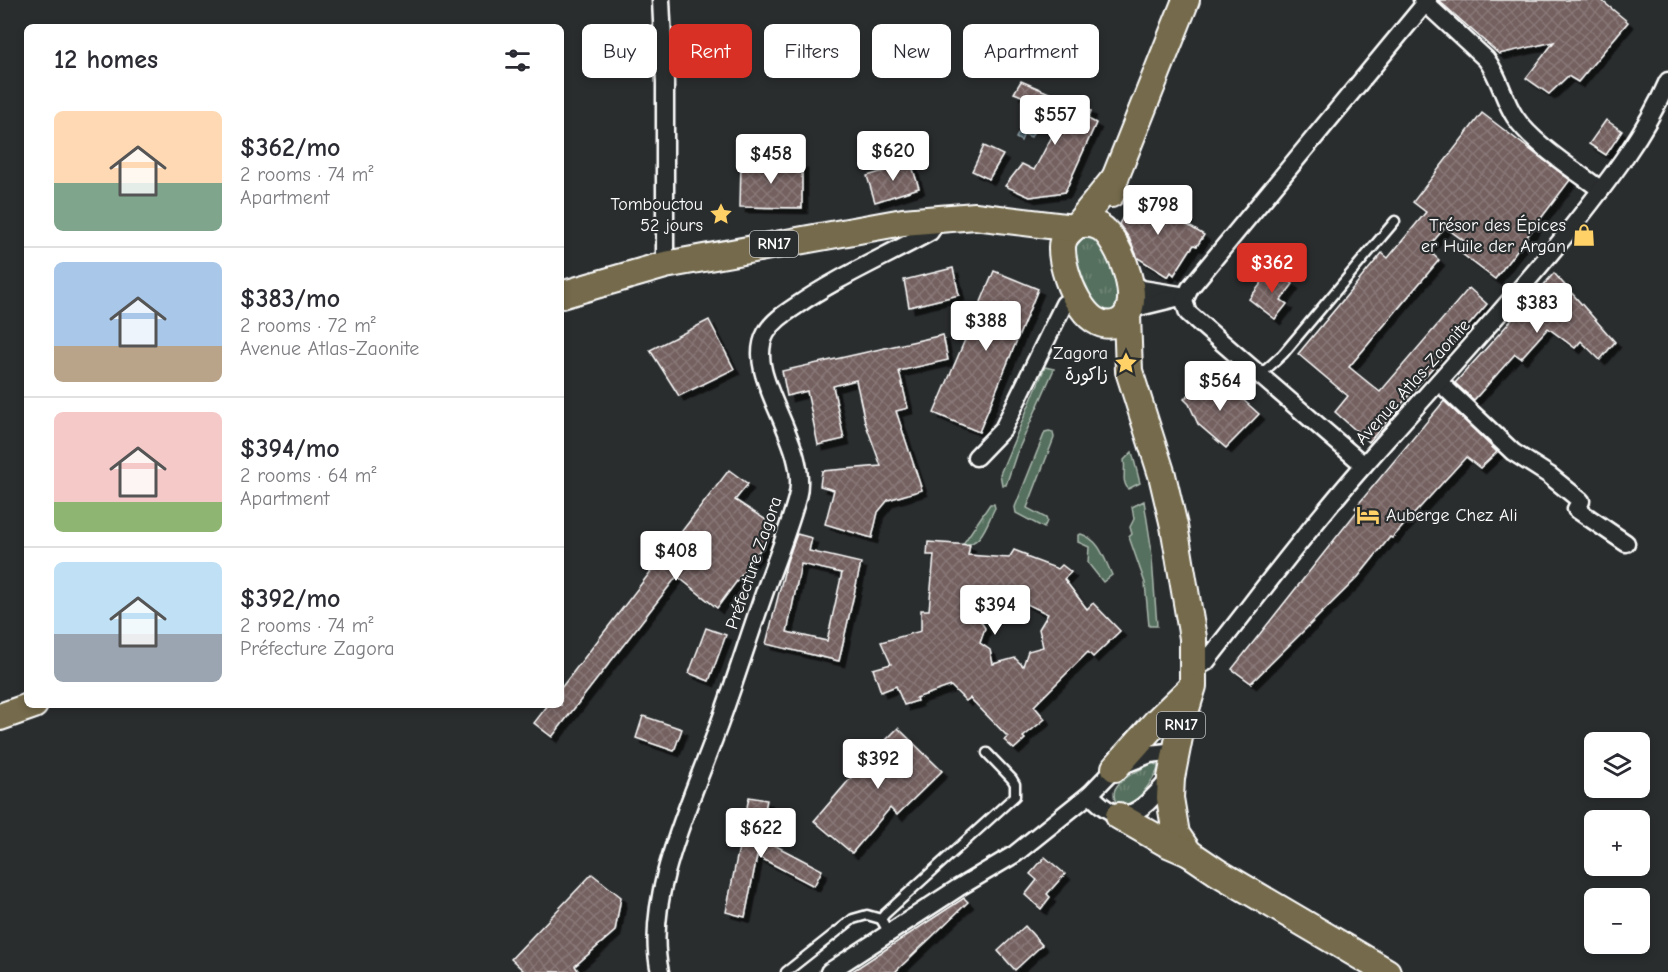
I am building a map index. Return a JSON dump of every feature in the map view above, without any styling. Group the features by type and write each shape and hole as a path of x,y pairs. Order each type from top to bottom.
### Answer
{"main road":[{"path":"1103,230 1115,178 1186,0"},
{"path":"1071,234 1115,178"},
{"name":"RN17","path":"564,293 665,265 823,235 935,218 962,216 992,218 1071,234 1094,224 1103,230 1115,247 1132,293 1129,312 1129,371"},
{"name":"RN17","path":"1071,234 1076,296 1086,315 1096,322 1129,371 1162,475 1174,526 1190,616 1194,677 1176,751 1170,798 1176,834 1189,853"},
{"path":"1096,322 1107,326 1115,324 1129,312"},
{"path":"1115,768 1194,677"},
{"path":"0,717 26,708"},
{"path":"1119,816 1166,843 1189,853 1387,972"}],"street":[{"path":"661,0 665,82 665,265"},
{"path":"1365,465 1188,313 1184,307 1186,296 1425,1 1486,59 1498,76 1507,103 1525,129 1601,190"},
{"name":"Avenue Atlas-Zaonite","path":"1194,677 1317,521 1520,291 1601,190 1641,133 1667,85"},
{"name":"Préfecture Zagora","path":"660,972 656,954 656,928 668,866 798,495 797,458 765,379 761,351 763,340 780,317 828,285 930,232 935,218"},
{"path":"1129,281 1142,289 1186,296"},
{"path":"976,457 1004,429 1064,304 1076,296"},
{"path":"1129,312 1186,296"},
{"path":"1440,382 1513,452 1549,475 1581,501 1576,509 1626,543"},
{"path":"830,972 885,926 958,888 1015,854 1090,794 1115,768 1150,754 1176,751"},
{"path":"1090,794 1104,807 1119,816 1140,810 1171,778"}],"lane":[{"path":"1260,375 1283,354 1395,221"},
{"path":"786,972 853,919 867,915 885,926 1014,796 1015,784 1012,779 987,753"}],"green space":[{"path":"1076,235 1095,235 1119,275 1118,310 1100,313 1076,274 1073,239"},
{"path":"1045,367 1054,369 1016,455 1006,485 1002,485 1000,474"},
{"path":"1045,432 1053,432 1054,438 1027,508 1046,518 1044,528 1016,513 1015,507"},
{"path":"1132,452 1140,483 1128,489 1124,479 1124,460"},
{"path":"1144,501 1151,546 1157,626 1149,626 1145,583 1129,537 1132,534 1130,527 1134,519 1132,507"},
{"path":"990,504 994,504 995,508 983,532 970,544 963,544"},
{"path":"1081,534 1093,541 1104,556 1112,575 1103,582 1088,563 1089,547 1078,542 1078,535"},
{"path":"1153,763 1158,766 1157,772 1140,797 1129,806 1121,807 1114,797 1117,786 1129,776"}],"water":[{"path":"1031,109 1042,115 1031,137 1024,134 1021,141 1016,138"}],"building":[{"path":"1438,0 1601,0 1628,22 1578,82 1568,76 1549,94 1526,78 1554,42 1499,54"},
{"path":"1021,81 1091,111 1088,119 1096,123 1065,192 1030,197 1005,186 1022,164 1034,170 1058,125 1045,118 1050,107 1014,93"},
{"path":"1482,113 1570,180 1495,279 1457,250 1464,241 1445,227 1427,249 1439,260 1349,367 1380,392 1469,288 1487,304 1369,442 1335,412 1348,396 1298,354 1382,253 1388,258 1426,212 1413,202"},
{"path":"1606,120 1622,131 1606,155 1589,144"},
{"path":"984,146 1003,155 989,179 972,171"},
{"path":"741,162 802,163 802,208 740,207"},
{"path":"911,163 919,188 875,202 867,176"},
{"path":"1134,193 1204,235 1197,246 1194,245 1190,250 1174,275 1171,272 1168,277 1138,258 1129,238 1119,224"},
{"path":"953,268 959,295 909,307 904,280"},
{"path":"1273,268 1293,284 1281,300 1287,304 1275,319 1249,299"},
{"path":"994,271 1038,289 979,432 934,413"},
{"path":"1554,273 1615,342 1600,360 1581,341 1575,348 1548,328 1521,358 1515,354 1474,400 1455,383"},
{"path":"709,320 734,369 679,396 650,350"},
{"path":"943,335 948,360 899,371 908,408 896,411 922,490 888,500 878,512 872,538 825,524 834,490 820,486 822,471 881,466 865,422 856,380 833,386 844,439 818,445 807,391 787,396 782,371"},
{"path":"1206,378 1216,386 1232,390 1259,414 1226,448 1198,424 1189,404 1184,399"},
{"path":"1444,401 1497,452 1480,468 1466,457 1392,538 1390,537 1358,577 1251,683 1232,669 1358,510 1355,508"},
{"path":"729,470 748,484 735,500 777,527 717,608 677,576 552,737 534,723 546,708 564,708 564,684"},
{"path":"797,534 812,538 809,551 861,563 839,661 766,644 787,561","holes":["801,564 842,573 827,641 787,632"]},
{"path":"928,542 970,545 968,555 1009,558 1014,550 1058,569 1062,565 1071,572 1064,579 1087,609 1093,603 1120,631 1093,657 1088,652 1034,706 1045,719 1023,737 1025,739 1014,749 1004,740 1008,737 970,698 966,701 951,686 916,698 917,701 904,705 896,686 881,692 873,669 891,664 881,642 921,631 921,610 929,610 934,555 927,555","holes":["1000,591 1048,614 1039,629 1043,647 1028,651 1023,666 1015,658 993,664 990,650 980,643 985,628 976,614 992,608"]},
{"path":"706,628 726,635 709,681 689,673"},
{"path":"643,716 682,729 674,751 636,738"},
{"path":"898,728 942,771 897,815 890,808 852,853 814,821 854,772"},
{"path":"749,797 767,800 759,837 822,870 814,886 757,856 745,917 726,912"},
{"path":"1045,857 1065,874 1047,894 1050,897 1041,909 1025,895 1037,880 1030,874"},
{"path":"592,874 621,897 615,931 575,966 579,972 525,972 511,959"},
{"path":"964,898 968,902 895,972 851,972"},
{"path":"1025,926 1042,945 1015,970 998,951"}],"place":[{"name":"Tombouctou 52 jours","path":"721,214"},
{"name":"Trésor des Épices er Huile der Argan","path":"1584,235"},
{"name":"Zagora زاكورة","path":"1126,363"},
{"name":"Auberge Chez Ali","path":"1368,515"}]}
